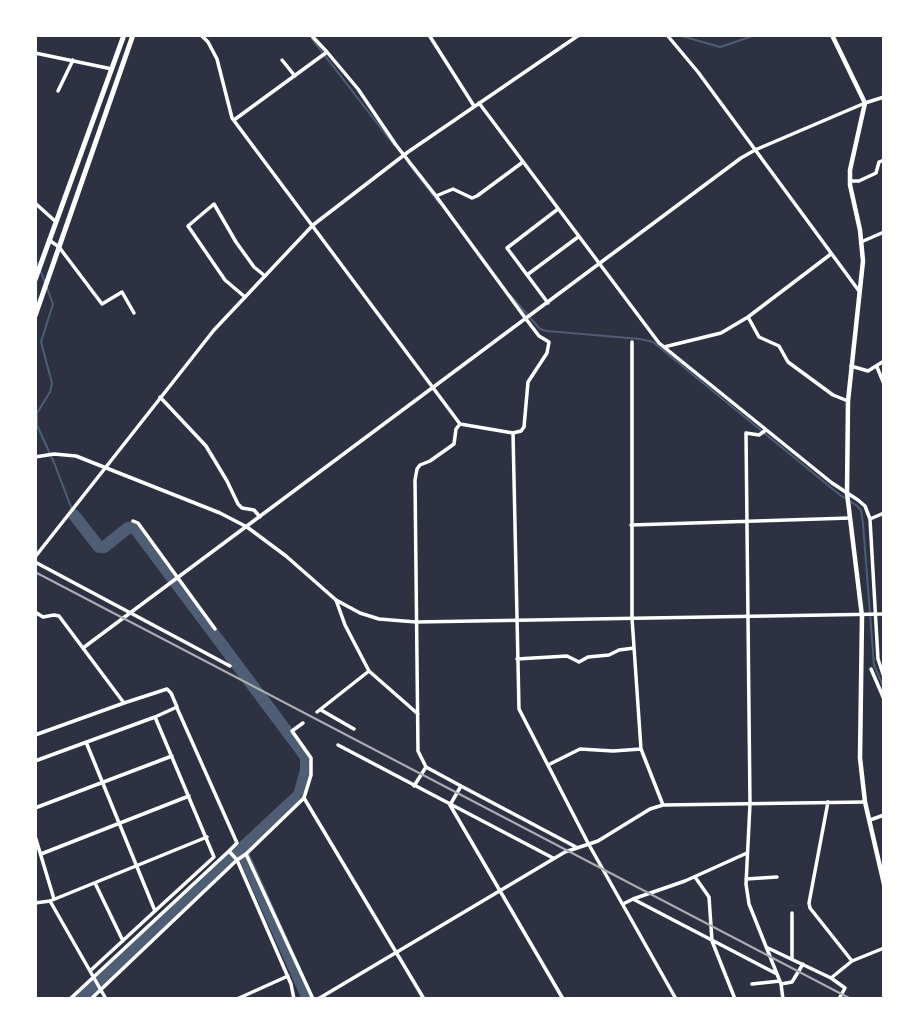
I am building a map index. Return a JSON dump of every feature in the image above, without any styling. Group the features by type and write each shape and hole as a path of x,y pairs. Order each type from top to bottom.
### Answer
{"main road":[{"path":"35,280 124,35"},
{"path":"35,316 133,35"},
{"path":"832,35 865,103 850,170 863,261 848,401 847,493 862,616 859,725 865,802 881,859 884,884"}],"street":[{"path":"201,35 217,59 234,120 460,424 521,432 524,427 528,382 547,353 549,342 539,336 358,89 311,35"},
{"path":"429,35 476,104 523,162 651,335 864,506 870,519 878,659 884,677"},
{"path":"230,666 35,560 214,330 313,225 404,155 579,35"},
{"path":"667,35 698,72 860,293"},
{"path":"35,48 37,54 112,69"},
{"path":"234,120 327,52"},
{"path":"58,91 73,60"},
{"path":"282,60 295,76"},
{"path":"83,648 755,150 884,97"},
{"path":"850,181 859,181 876,173 879,162 884,160"},
{"path":"436,196 453,189 472,198 523,162"},
{"path":"35,203 55,221"},
{"path":"245,297 225,280 188,226 214,204 236,242 254,267 265,276"},
{"path":"548,303 507,248 558,209"},
{"path":"861,242 884,232"},
{"path":"527,275 578,237"},
{"path":"49,240 59,247 102,304 122,292 134,313"},
{"path":"664,347 715,336 748,317 831,254"},
{"path":"748,317 759,337 779,346 788,362 832,395 848,401"},
{"path":"632,342 634,648 641,749 663,805"},
{"path":"851,366 868,371 884,361"},
{"path":"877,367 884,384"},
{"path":"160,397 206,446 238,504 242,508 254,510 260,517"},
{"path":"460,424 456,429 454,444 420,465 416,473 418,751 426,767 576,847"},
{"path":"766,430 758,435 746,433 750,804 746,879 749,904 781,982 783,999"},
{"path":"513,433 519,709 588,843 676,999"},
{"path":"35,457 54,454 76,456 220,513 247,527 286,556 336,600 360,613 379,619 416,622 884,614"},
{"path":"870,519 884,513"},
{"path":"632,524 851,518"},
{"path":"133,521 138,523 215,629"},
{"path":"336,600 345,625 369,671 418,714"},
{"path":"35,612 43,617 59,617 124,703"},
{"path":"517,659 567,656 579,662 588,657 634,648"},
{"path":"871,669 884,699"},
{"path":"354,729 319,711 369,671"},
{"path":"35,735 167,689 237,843 70,999"},
{"path":"35,761 155,718 177,707"},
{"path":"90,971 214,857 155,718"},
{"path":"91,999 304,798 311,775 311,758 292,731 303,723"},
{"path":"86,742 155,911"},
{"path":"338,745 554,858"},
{"path":"548,765 580,749 641,749"},
{"path":"35,808 172,756"},
{"path":"414,787 426,767"},
{"path":"450,804 461,786"},
{"path":"41,854 189,796"},
{"path":"304,798 424,999"},
{"path":"828,802 809,903 810,908 852,961"},
{"path":"246,854 316,999 554,858 576,847 598,841 650,809 663,805 865,802"},
{"path":"450,804 563,999"},
{"path":"869,820 884,815"},
{"path":"35,836 52,900 106,999"},
{"path":"35,903 52,900 207,837"},
{"path":"229,851 237,860 288,976 294,999"},
{"path":"623,904 695,877 747,853"},
{"path":"695,877 709,897 712,941 735,999"},
{"path":"746,879 777,877"},
{"path":"247,883 258,880"},
{"path":"95,883 124,941"},
{"path":"633,899 777,974"},
{"path":"792,913 792,960"},
{"path":"766,947 831,978 845,988 839,999"},
{"path":"831,978 852,961 884,948"},
{"path":"752,984 792,982 803,964"},
{"path":"237,999 288,976"}],"waterway":[{"path":"678,35 720,47 756,35"},
{"path":"312,39 394,145"},
{"path":"408,163 439,203"},
{"path":"35,258 39,267"},
{"path":"41,272 45,283"},
{"path":"47,288 53,304 41,342 52,383 50,392 37,413 37,425 74,515"},
{"path":"511,296 540,329 653,342 861,510 874,665 884,688"},
{"path":"74,515 99,547 104,547 128,528 134,527 306,758 306,770 299,795 80,999"},
{"path":"241,849 308,999"}],"railway":[{"path":"35,572 851,999"}]}
